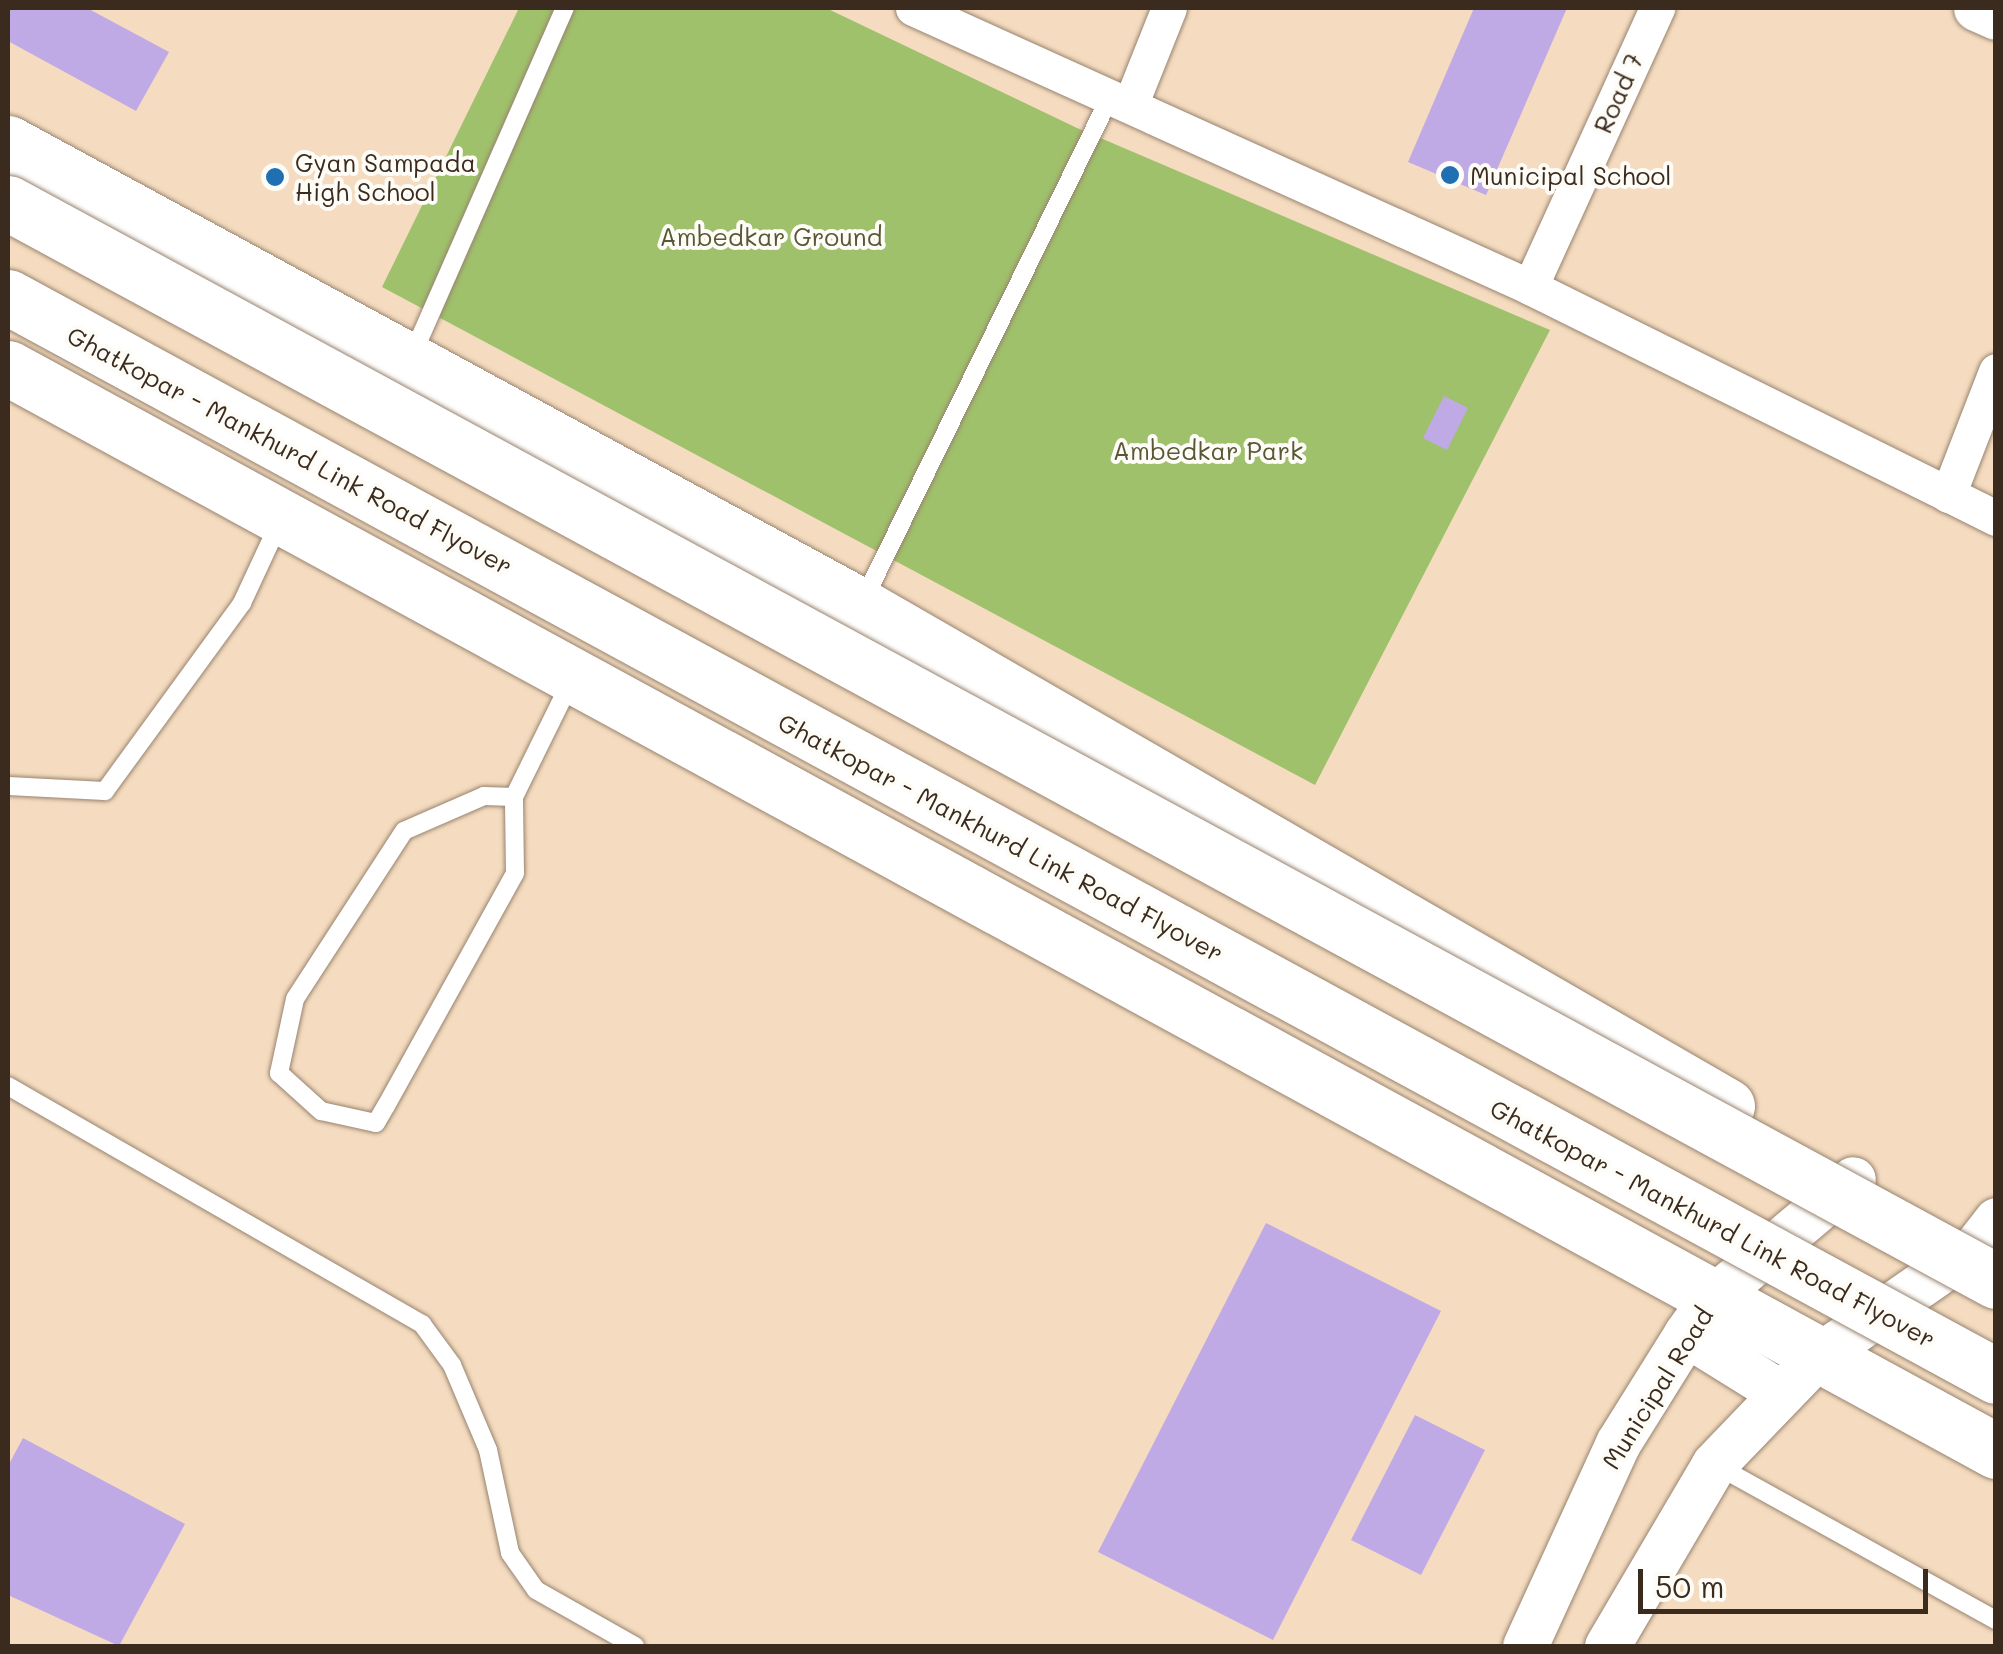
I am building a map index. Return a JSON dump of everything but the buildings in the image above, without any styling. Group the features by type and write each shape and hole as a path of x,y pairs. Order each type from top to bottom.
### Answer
{"highway":[{"path":"8,143 860,606 1853,1179 1991,1251"},
{"path":"8,203 1991,1251"},
{"name":"Ghatkopar - Mankhurd Link Road Flyover","path":"8,297 1996,1376"},
{"path":"8,368 573,676 1800,1375 1996,1452"}],"street":[{"path":"913,8 1530,287 1996,518"},
{"path":"1121,99 1169,8"},
{"name":"Road 7","path":"1530,287 1656,8"},
{"path":"1976,8 1996,16"},
{"path":"1948,495 1996,371"},
{"name":"Municipal Road","path":"1525,1646 1618,1443 1698,1317 1853,1179"},
{"path":"1607,1646 1714,1464 1800,1375 1991,1251"}],"lane":[{"path":"410,361 565,8"},
{"path":"860,606 1121,99"},
{"path":"8,786 105,790 242,603 283,516"},
{"path":"514,797 484,796 404,831 295,999 279,1073 321,1111 376,1123 515,873 514,797 573,676"},
{"path":"8,1086 422,1324 452,1366 488,1450 510,1553 536,1590 635,1646"},
{"path":"1714,1464 1996,1620"}],"green space":[{"path":"519,8 826,8 1077,128 1550,330 1315,785 382,287"}],"place":[{"name":"Municipal School","path":"1450,175"},
{"name":"Gyan Sampada High School","path":"275,177"}],"park label":[{"name":"Ambedkar Ground","path":"771,236"},
{"name":"Ambedkar Park","path":"1208,450"}]}
